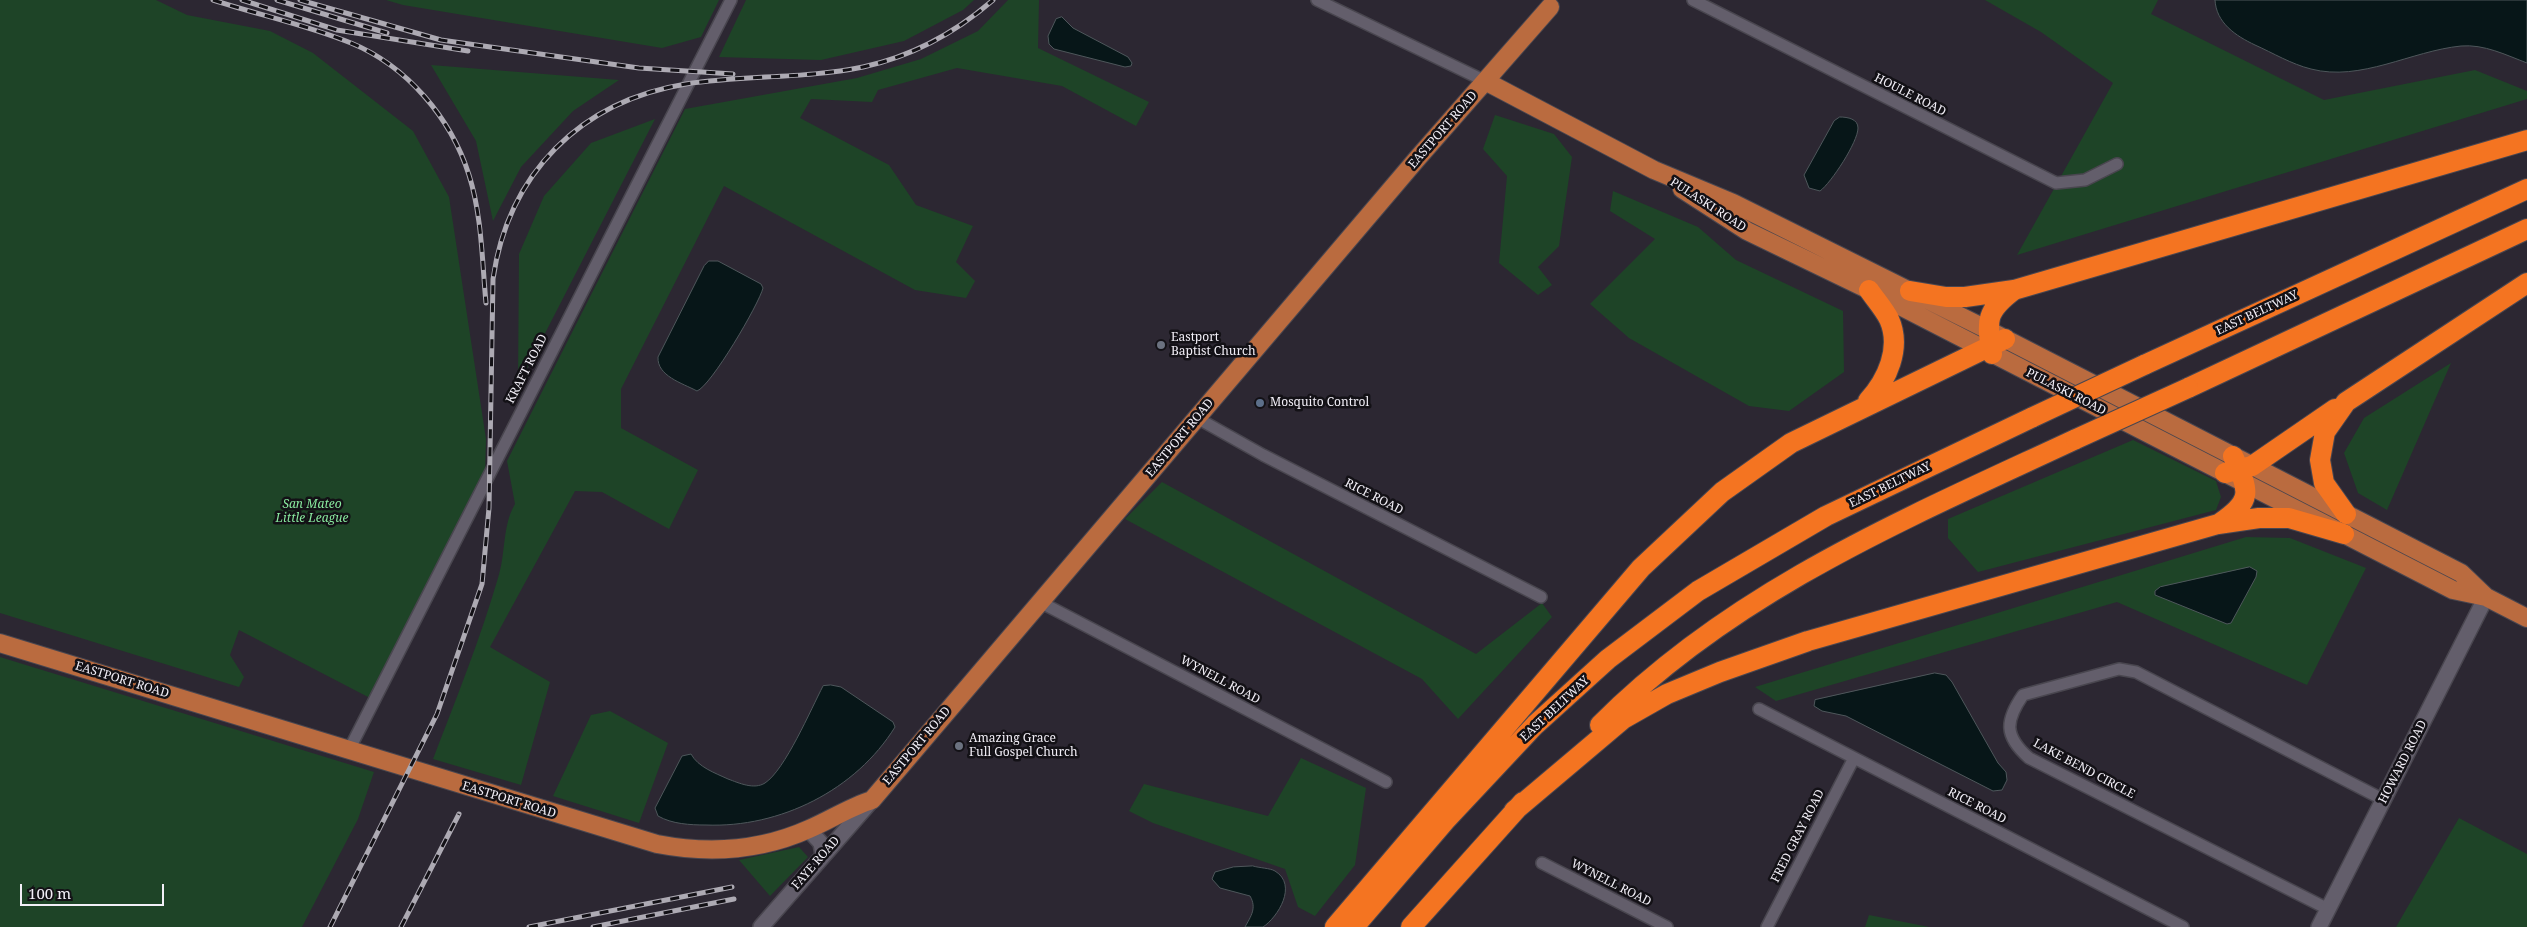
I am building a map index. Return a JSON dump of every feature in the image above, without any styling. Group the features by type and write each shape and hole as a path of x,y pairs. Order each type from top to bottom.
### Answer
{"highway":[{"path":"1910,291 1946,297 1965,297 2014,290 2527,140"},
{"name":"EAST BELTWAY","path":"1354,927 1445,821 1535,725 1608,659 1691,597 1826,516 2144,365 2527,190"},
{"path":"1411,927 1514,811 1626,699 1706,634 1794,578 1843,550 2527,229"},
{"path":"2218,524 2238,511 2246,498 2239,470 2527,283"},
{"path":"1864,406 1883,385 1892,358 1894,338 1888,319 1869,290"},
{"path":"1335,927 1641,568 1722,492 1791,443 1992,344 1992,313 1996,304 2014,290"},
{"path":"2345,524 2324,483 2320,460 2325,432 2346,402"},
{"path":"1514,811 1623,719 1667,694 1720,672 1808,642 2218,524 2259,518 2289,518 2345,524"}],"main road":[{"name":"EASTPORT ROAD","path":"0,643 633,838 682,849 702,851 738,849 759,845 808,830 856,805 872,800 1553,3"},
{"name":"PULASKI ROAD","path":"1485,81 1654,170 1747,230 1869,290 1992,344 2345,524 2461,573 2486,597 2527,618"},
{"name":"PULASKI ROAD","path":"1654,170 1733,202 1910,291 1992,344"}],"street":[{"name":"KRAFT ROAD","path":"348,750 731,0"},
{"name":"PULASKI ROAD","path":"1317,0 1485,81"},
{"name":"HOULE ROAD","path":"1693,0 2056,183 2065,184 2085,180 2117,164"},
{"name":"RICE ROAD","path":"1197,418 1264,455 1541,597"},
{"name":"HOWARD ROAD","path":"2319,927 2486,597"},
{"name":"WYNELL ROAD","path":"1040,602 1386,782"},
{"name":"LAKE BEND CIRCLE","path":"2328,909 2030,758 2021,750 2011,733 2010,714 2023,695 2119,669 2136,672 2384,800"},
{"name":"RICE ROAD","path":"1759,709 2183,927"},
{"name":"FRED GRAY ROAD","path":"1768,927 1854,758"},
{"name":"FAYE ROAD","path":"761,927 872,800"},
{"path":"808,830 821,843 823,855"},
{"name":"WYNELL ROAD","path":"1542,863 1667,927"}],"green space":[{"name":"San Mateo Little League","path":"0,0 156,0 187,15 270,31 313,53 413,131 449,197 486,439 485,473 370,698 239,630 230,655 244,677 239,687 0,613"},
{"path":"386,0 719,0 701,37 662,48 403,5"},
{"path":"746,0 974,0 963,10 904,41 821,60 719,57"},
{"path":"1008,0 1039,0 1038,48 1149,102 1136,126 1062,86 957,68 878,90 872,102 811,99 800,118 889,165 916,205 973,226 956,262 975,281 966,298 915,290 724,186 621,389 621,428 698,470 669,529 602,492 575,491 490,647 550,682 521,785 433,759 476,647 500,569 508,521 515,504 507,461 685,109 857,78 921,59 978,31"},
{"path":"1985,0 2158,0 2151,14 2324,100 2475,70 2527,91 2527,99 2017,255 2113,83 2041,32"},
{"path":"431,65 619,80 573,111 521,167 493,221 476,141"},
{"path":"1495,115 1554,134 1572,157 1559,246 1538,267 1552,285 1538,295 1499,263 1507,176 1483,149"},
{"path":"655,119 518,386 519,254 544,196 591,143"},
{"path":"1613,191 1698,227 1736,260 1843,311 1844,372 1789,411 1749,406 1629,338 1590,304 1655,239 1610,211"},
{"path":"2451,363 2387,510 2358,493 2344,453 2364,418"},
{"path":"2133,440 2216,481 2221,497 2216,510 1978,572 1948,538 1948,519"},
{"path":"1162,482 1476,654 1542,603 1552,617 1458,719 1422,679 1125,519"},
{"path":"2246,537 2290,538 2366,568 2307,685 2117,602 1776,701 1755,687"},
{"path":"0,657 374,772 358,819 302,927 0,927"},
{"path":"610,711 668,743 639,823 553,796 591,715"},
{"path":"1301,758 1366,788 1355,865 1315,916 1298,907 1285,869 1153,823 1129,811 1144,784 1268,816"},
{"path":"2459,818 2527,854 2527,927 2396,927"},
{"path":"799,847 808,857 770,896 739,860"},
{"path":"1869,915 1929,927 1865,927"}],"shaded area":[{"path":"2215,0 2527,0 2527,63 2486,48 2461,46 2348,72 2311,69 2282,58 2234,33 2223,22 2216,8"},
{"path":"1062,17 1073,28 1128,57 1132,63 1131,66 1125,67 1054,49 1049,44 1048,36 1056,19"},
{"path":"1840,117 1849,118 1858,125 1854,143 1825,187 1820,191 1809,188 1804,175 1834,121"},
{"path":"709,261 718,261 761,284 763,288 734,344 713,375 697,391 666,374 659,364 658,357 704,266"},
{"path":"2250,567 2257,571 2256,577 2231,623 2227,624 2155,595 2155,591 2160,587"},
{"path":"1935,673 1946,675 1952,682 1998,763 2006,772 2007,780 2002,790 1993,791 1846,716 1822,711 1814,706 1815,700"},
{"path":"823,686 841,687 893,722 895,727 879,749 838,786 814,801 788,812 761,820 734,824 694,825 663,819 658,816 655,808 682,756 691,754 698,763 707,769 742,784 756,786 765,783 781,766 789,753"},
{"path":"1253,866 1275,871 1282,877 1285,884 1283,901 1279,909 1263,927 1245,927 1253,908 1250,896 1220,888 1212,879 1215,872 1233,867"}],"railway":[{"path":"213,0 351,43 391,65 424,96 439,114 451,134 469,175 477,206 486,303"},
{"path":"242,0 337,30 468,51"},
{"path":"277,0 387,33"},
{"path":"300,0 441,40 639,68 733,74"},
{"path":"330,927 437,714 482,584 489,508 493,279 501,241 515,207 533,176 555,148 582,125 613,107 648,93 708,81 797,75 863,67 899,57 932,42 964,23 993,0"},
{"path":"401,927 459,814"},
{"path":"529,927 732,887"},
{"path":"593,927 734,899"}],"place":[{"name":"Eastport Baptist Church","path":"1161,345"},
{"name":"Mosquito Control","path":"1260,403"},
{"name":"Amazing Grace Full Gospel Church","path":"959,746"}]}
